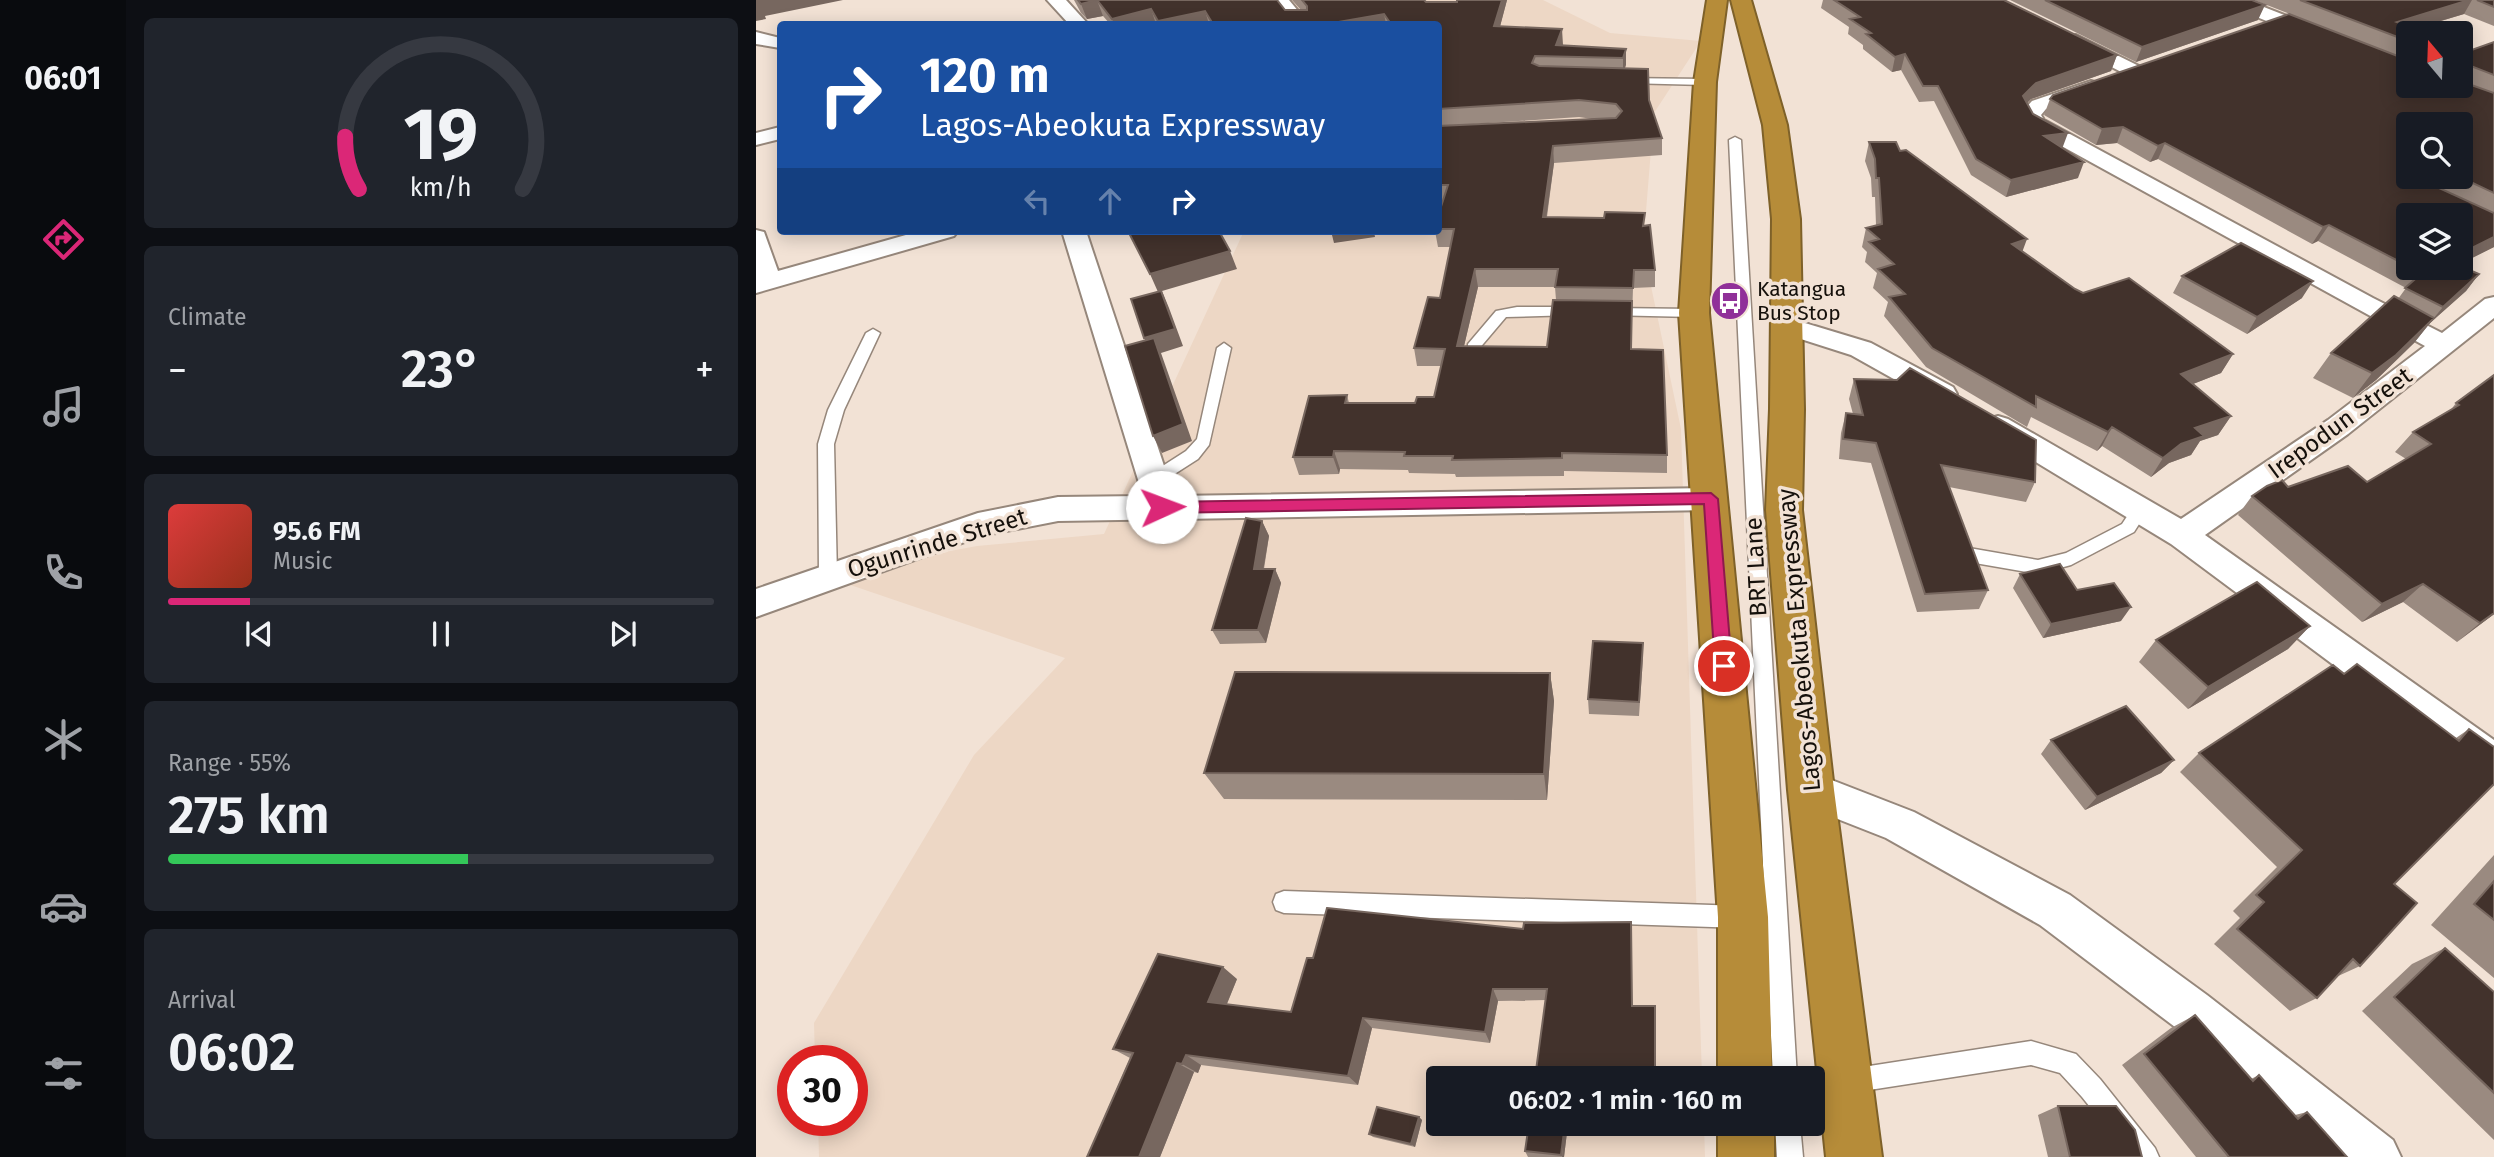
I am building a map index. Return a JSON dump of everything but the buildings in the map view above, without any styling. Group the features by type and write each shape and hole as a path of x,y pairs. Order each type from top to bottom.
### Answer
{"highway":[{"path":"1717,0 1705,82 1694,313 1743,917 1745,1066"},
{"name":"Lagos-Abeokuta Expressway","path":"1741,0 1775,125 1786,219 1787,410 1784,510 1811,790 1854,1157"},
{"path":"1746,1136 1746,1157"}],"street":[{"path":"1056,0 1076,21"},
{"path":"1280,0 1298,21"},
{"path":"2231,0 2332,40"},
{"path":"2245,33 2281,20"},
{"path":"2063,35 2136,72"},
{"path":"756,38 777,42"},
{"path":"2160,63 2039,105 2030,114 2036,124 2364,304 2445,345"},
{"path":"756,139 777,134"},
{"path":"1075,235 1157,493"},
{"path":"756,236 762,284 895,237"},
{"name":"Irepodun Street","path":"2182,535 2338,427 2494,305"},
{"path":"1785,325 1861,349 2182,535 2494,762"},
{"name":"Ogunrinde Street","path":"756,603 978,525 1157,493 1711,499"},
{"path":"1811,790 1900,825 2055,910 2191,1011 2376,1157"}],"lane":[{"path":"1609,79 1705,82"},
{"name":"BRT Lane","path":"1735,141 1744,356 1784,1066"},
{"path":"1473,347 1500,314 1517,310 1694,313"},
{"path":"828,576 826,444 836,410 873,333"},
{"path":"1157,493 1204,441 1224,348"},
{"path":"1969,555 2038,567 2071,558 2128,527 2140,510"},
{"path":"1284,902 1743,917"},
{"path":"1847,1081 2031,1054 2067,1063 2091,1088 2146,1157"},
{"path":"1789,1136 1790,1157"}],"shaded area":[{"path":"1288,0 1543,0 1610,33 1701,41 1654,113 1643,248 1681,429 1702,1066 1426,1066 1426,1136 1704,1136 1705,1157 819,1157 818,1136 868,1136 868,1045 815,1045 814,1023 974,755 1065,658 821,575 977,546 1104,534 1242,235 1442,235 1442,21 1305,21"}],"place":[{"name":"Katangua Bus Stop","path":"1730,301"}],"route":[{"path":"1162,507 1711,499 1724,666"}]}
